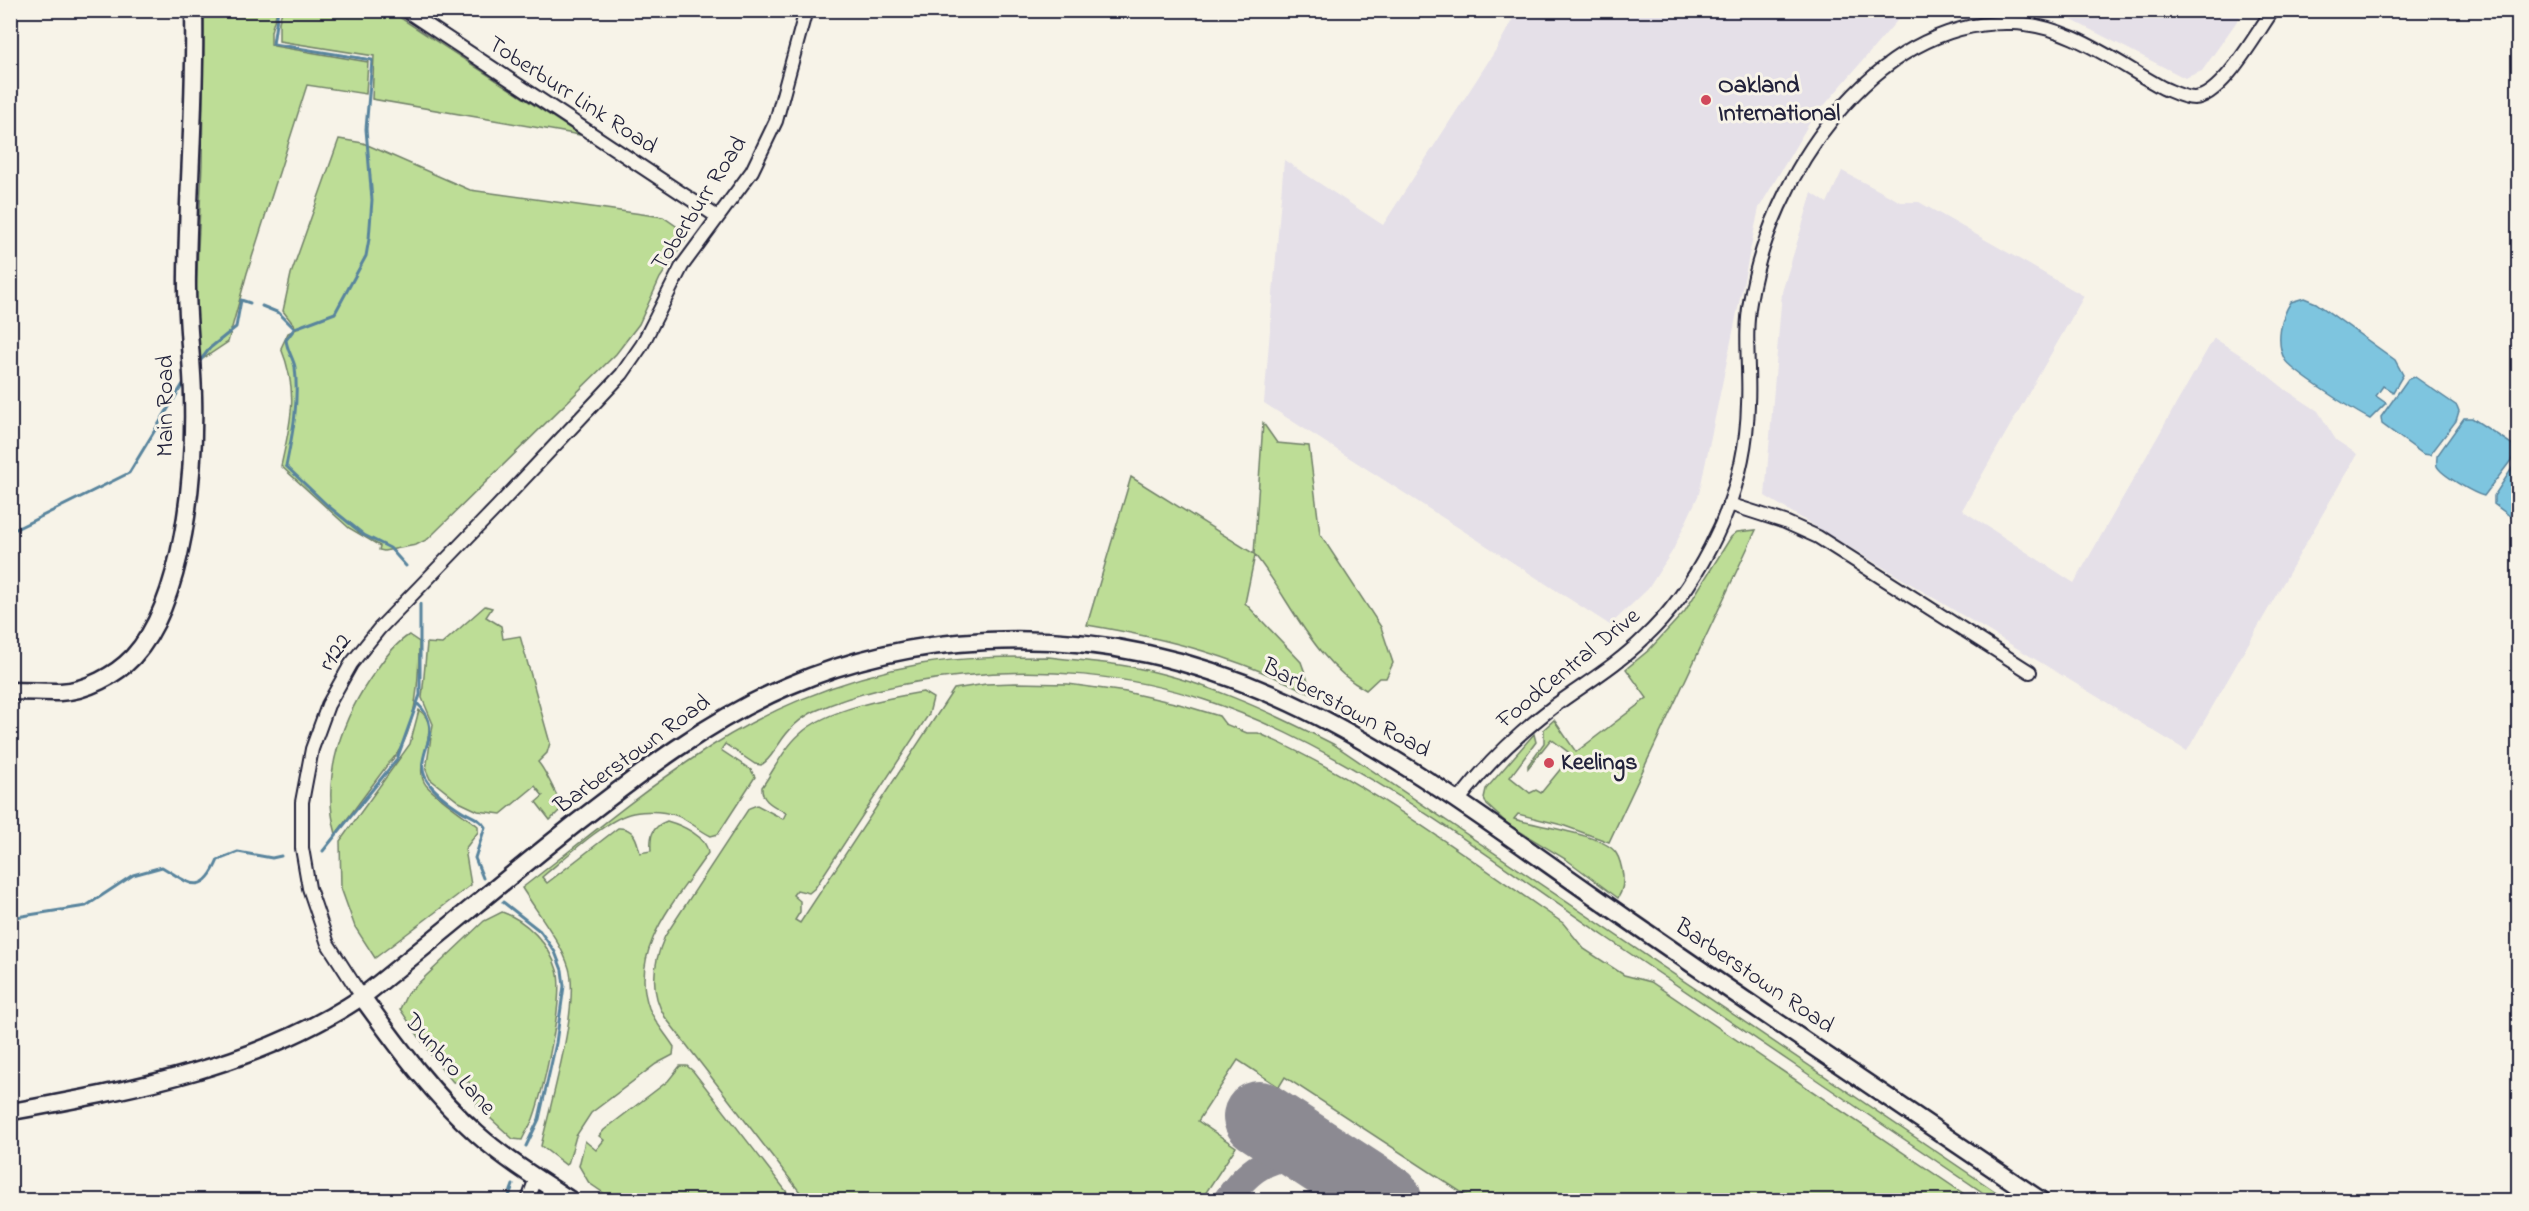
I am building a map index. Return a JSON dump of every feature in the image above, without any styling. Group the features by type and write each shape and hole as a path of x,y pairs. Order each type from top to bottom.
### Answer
{"main road":[{"name":"Main Road","path":"10,692 63,692 93,683 120,668 132,657 154,626 172,581 183,532 193,435 186,276 194,10"},
{"name":"Barberstown Road","path":"362,997 511,875 689,738 749,704 831,670 926,646 1049,639 1147,652 1202,666 1291,702 1380,750 1459,800 1589,893 2040,1200"},
{"name":"Dunbro Lane","path":"362,997 402,1053 431,1088 477,1135 570,1200"}],"street":[{"name":"Toberburr Link Road","path":"405,10 716,216"},
{"name":"Toberburr Road","path":"595,404 622,374 642,345 682,266 716,216 752,171 776,121 806,10"},
{"name":"FoodCentral Drive","path":"1459,800 1498,754 1545,714 1635,647 1659,624 1702,563 1729,504 1742,457 1748,405 1750,303 1767,236 1800,166 1827,126 1851,97 1878,72 1904,54 1934,39 1972,26 2013,22 2064,32 2163,88 2180,96 2195,98 2208,94 2223,82 2273,10"},
{"name":"r122","path":"362,997 328,944 309,888 302,848 302,802 312,749 328,705 351,664 379,629 595,404"},
{"path":"1729,504 1785,522 1818,537 2030,672"},
{"path":"10,1112 186,1076 259,1051 293,1036 324,1021 362,997"},
{"path":"528,1200 536,1178"}],"shaded area":[{"path":"1860,10 1901,16 1810,122 1759,208 1699,494 1673,550 1648,589 1610,625 1264,403 1284,160 1383,225 1497,48 1517,11"},
{"path":"2244,10 2202,71 2185,78 2054,11"},
{"path":"1907,11 2006,11 1901,16"},
{"path":"1842,171 1901,202 1919,202 2084,296 1962,510 2074,583 2214,338 2250,361 2286,390 2318,411 2336,440 2357,454 2187,751 1765,496 1782,292 1812,193 1827,203"}],"green space":[{"path":"204,11 277,11 271,31 271,44 274,46 368,62 366,94 307,85 247,273 228,342 198,362 196,291 202,165"},
{"path":"282,11 390,11 580,135 372,99 374,56 279,41 279,22"},
{"path":"339,139 363,143 470,190 663,217 689,235 660,278 639,324 616,354 428,539 416,545 384,551 379,550 380,546 349,528 281,466 288,435 292,393 287,364 281,348 288,333 297,329 283,311 291,274"},
{"path":"1263,423 1277,443 1309,446 1320,534 1381,627 1393,663 1386,678 1379,678 1366,690 1332,664 1317,647 1255,555 1245,603 1301,662 1313,695 1257,670 1203,651 1147,636 1087,625 1131,477 1254,554"},
{"path":"1756,530 1609,842 1562,825 1518,814 1514,819 1584,836 1609,846 1616,853 1623,873 1618,898 1567,860 1509,825 1487,805 1484,798 1486,789 1534,734 1536,742 1510,777 1530,793 1536,790 1541,793 1572,755 1551,739 1528,768 1544,743 1544,729 1554,720 1576,752 1647,698 1626,669 1649,650 1685,611 1731,537 1737,532"},
{"path":"485,606 492,608 486,617 501,626 503,639 520,636 550,743 547,753 538,762 563,807 550,820 536,802 543,796 535,786 501,814 478,811 459,802 430,779 426,770 433,724 422,698 427,643 442,644"},
{"path":"409,635 419,642 417,690 411,723 398,753 336,834 331,790 333,768 345,726 354,706 377,669 392,650"},
{"path":"1000,657 1048,657 1126,666 1207,687 1283,719 1333,744 2008,1200 1994,1200 1463,838 1362,774 1310,745 1258,720 1175,691 1115,679 1053,673 991,673 942,678 886,688 850,698 815,711 799,721 761,765 755,764 725,744 721,750 751,770 755,777 718,834 711,836 675,815 652,812 629,814 596,833 542,877 547,883 618,828 631,832 636,839 640,853 651,851 655,829 667,821 686,828 698,836 707,847 708,853 659,926 650,945 645,965 644,986 649,1008 657,1024 674,1047 673,1055 656,1064 591,1113 576,1136 568,1164 566,1165 541,1146 563,1056 571,1005 571,984 569,968 560,948 522,888 627,806 692,759 745,726 802,699 861,678 921,664"},
{"path":"986,684 1068,684 1126,692 1179,704 1219,716 1225,724 1247,733 1258,733 1338,773 1415,821 1563,923 1584,949 1624,975 1651,982 1973,1200 1473,1200 1285,1077 1279,1087 1238,1060 1198,1121 1236,1147 1201,1200 806,1200 665,1017 657,997 654,977 665,936 749,808 757,805 783,819 786,813 766,800 762,787 789,746 811,725 841,711 876,701 923,692 933,698 929,714 815,888 809,893 797,890 793,895 800,901 800,912 795,920 800,923 954,689"},
{"path":"419,710 429,726 422,767 422,776 426,785 478,826 478,832 465,849 471,885 375,958 355,927 341,888 340,841 410,744"},
{"path":"502,912 528,927 543,943 554,961 559,983 556,1022 547,1067 533,1119 522,1140 513,1139 477,1106 476,1088 469,1082 453,1082 400,1009 407,994 484,921"},
{"path":"680,1066 687,1066 693,1071 793,1200 614,1200 589,1183 579,1166 585,1141 596,1150 604,1140 599,1136 604,1130 668,1081"}],"water":[{"path":"2304,298 2316,303 2395,360 2403,375 2393,392 2383,386 2376,396 2386,403 2370,419 2311,382 2285,360 2280,346 2280,330 2284,315 2291,302"},
{"path":"2415,377 2457,406 2459,411 2456,421 2430,455 2423,454 2382,424 2381,417 2408,379"},
{"path":"2464,418 2472,418 2513,445 2515,455 2484,496 2459,484 2437,466 2437,456"},
{"path":"2518,459 2518,522 2494,504 2494,496"}],"waterway":[{"path":"278,10 273,44 372,60 366,129 372,200 366,256 335,313 295,328 286,340 295,367 296,392 293,429 286,466 327,505 364,535 390,548 406,566"},
{"path":"197,365 210,348 236,327 241,300 250,303"},
{"path":"262,306 279,313 294,328"},
{"path":"10,532 129,473 186,379"},
{"path":"323,851 397,759 420,695 420,604"},
{"path":"417,703 426,713 429,723 430,733 423,759 425,777 445,799 480,821 485,827 475,858 483,878"},
{"path":"10,918 86,906 133,875 162,867 194,884 206,879 218,860 238,852 272,858 281,856"},
{"path":"503,902 540,931 555,952 562,970 564,986 556,1043 539,1119 526,1146"},
{"path":"512,1200 508,1199 513,1185"}],"taxiway":[{"path":"1227,1200 1250,1173 1275,1160 1304,1159 1337,1169"}],"runway":[{"path":"1259,1117 1386,1200"}],"place":[{"name":"Oakland International","path":"1706,100"},
{"name":"Keelings","path":"1549,763"}]}
